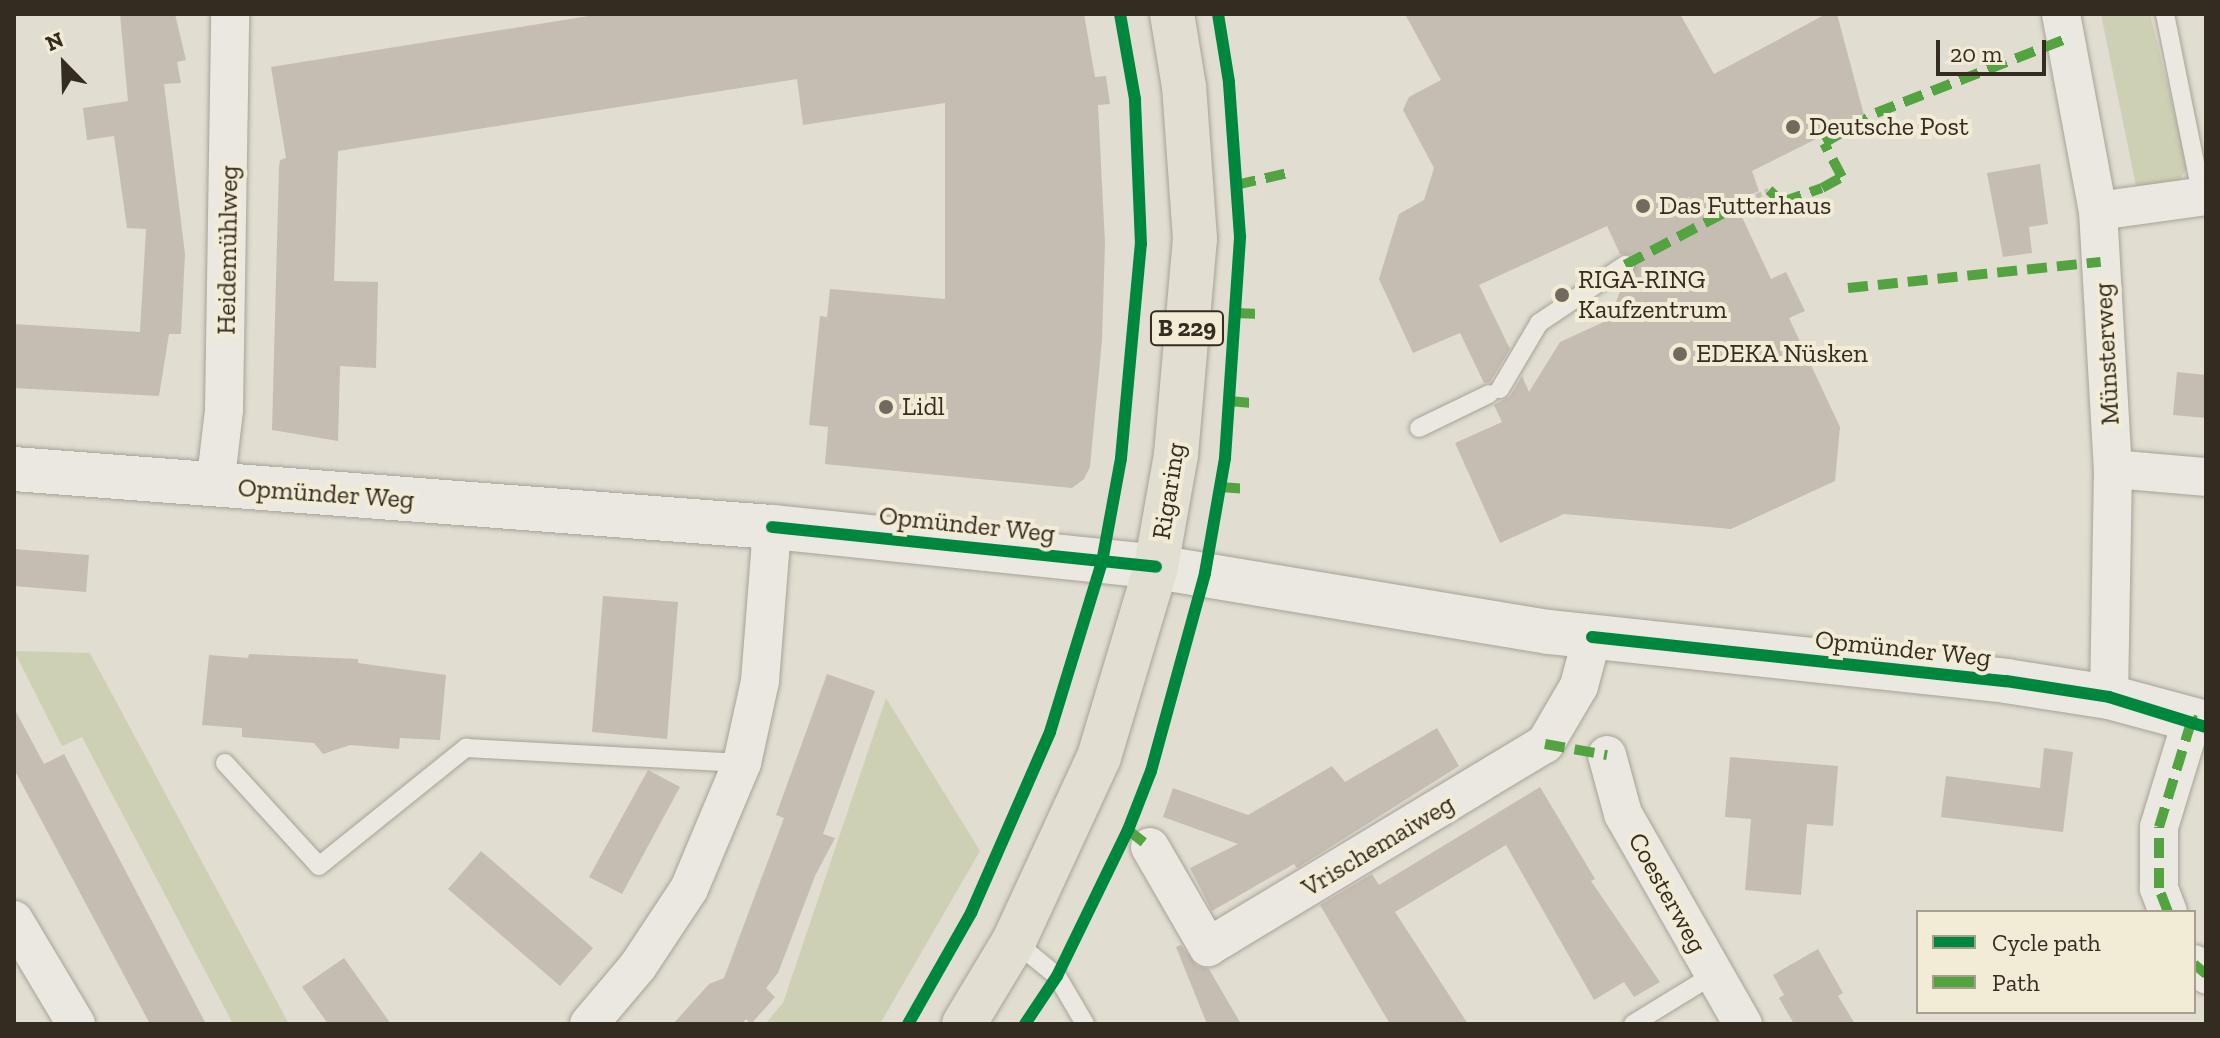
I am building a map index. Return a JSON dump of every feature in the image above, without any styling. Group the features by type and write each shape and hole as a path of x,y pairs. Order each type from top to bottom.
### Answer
{"main road":[{"name":"Rigaring","path":"964,1024 1014,941 1099,757 1156,567 1176,455 1195,239 1184,87 1172,14"}],"street":[{"name":"Heidemühlweg","path":"215,486 224,410 230,14"},
{"name":"Münsterweg","path":"2061,14 2098,211 2113,469 2109,697"},
{"path":"2098,211 2204,197"},
{"name":"Opmünder Weg","path":"14,469 772,527 1156,567 1592,637 2109,697 2199,721"},
{"path":"2113,469 2206,477"},
{"path":"589,1024 638,966 689,889 742,763 760,681 772,527"},
{"name":"Vrischemaiweg","path":"1150,847 1208,947 1545,744 1579,686 1592,637"},
{"path":"2167,910 2159,888 2159,827 2199,721"},
{"name":"Coesterweg","path":"1607,755 1623,814 1743,1024"},
{"path":"14,920 76,1024"}],"lane":[{"path":"2165,14 2204,197"},
{"path":"1419,428 1494,392 1539,323 1625,265"},
{"path":"225,763 319,866 466,748 742,763"},
{"path":"1014,941 1057,976 1085,1024"},
{"path":"1633,1024 1713,975"}],"path":[{"path":"1756,196 1769,190"}],"green space":[{"path":"2101,14 2150,14 2188,166 2177,185 2137,191"},
{"path":"14,651 90,653 289,1024 233,1024 82,737 62,746"},
{"path":"886,698 980,851 880,1024 765,1024 783,1003"}],"building":[{"path":"120,14 175,14 186,60 177,62 181,83 164,84 185,254 181,334 169,334 159,396 14,388 14,324 140,332 146,229 127,228 114,136 87,140 83,108 128,101"},
{"path":"601,14 1084,14 1095,77 1106,76 1110,104 1098,105 1105,243 1102,340 1090,467 1084,479 1072,488 825,464 828,427 809,425 820,316 827,317 830,289 945,299 945,103 803,125 797,79 338,151 334,281 378,282 376,368 340,366 338,441 272,430 279,167 280,160 286,158 271,67"},
{"path":"1405,14 1680,14 1714,74 1826,14 1837,14 1864,115 1752,171 1759,191 1735,202 1771,279 1786,272 1805,311 1789,318 1840,427 1835,481 1731,529 1564,514 1500,543 1455,443 1502,422 1494,405 1510,396 1522,376 1529,392 1560,342 1610,319 1624,280 1637,263 1631,255 1620,254 1607,226 1479,285 1510,349 1490,382 1484,383 1460,333 1413,353 1379,279 1399,214 1424,200 1434,168 1403,110 1409,97 1441,80"},
{"path":"2040,164 2048,224 2029,227 2032,253 2003,257 1987,173"},
{"path":"2177,372 2206,375 2206,418 2173,415"},
{"path":"14,549 89,555 86,592 14,586"},
{"path":"603,596 678,602 667,739 592,732"},
{"path":"249,654 358,659 358,663 446,675 440,740 400,738 399,749 350,745 323,754 314,743 242,737 242,728 202,725 209,655 248,658"},
{"path":"827,674 875,691 823,834 835,838 815,876 778,973 766,988 775,997 751,1024 746,1019 742,1024 673,1024 709,984 724,978 784,818 776,815"},
{"path":"14,708 44,764 64,754 206,1024 150,1024 14,769"},
{"path":"1437,728 1459,766 1297,868 1294,864 1212,911 1190,868 1238,844 1163,817 1173,788 1248,815 1332,766 1345,782"},
{"path":"2044,748 2073,752 2063,832 1941,817 1946,776 2040,788"},
{"path":"1730,757 1838,766 1833,826 1807,824 1801,895 1745,890 1751,819 1725,817"},
{"path":"648,770 680,787 622,894 589,877"},
{"path":"1540,787 1595,879 1591,881 1660,982 1634,997 1624,982 1594,1000 1506,845 1395,912 1468,1024 1390,1024 1320,905 1372,874 1379,885"},
{"path":"481,851 593,948 560,986 448,889"},
{"path":"1181,945 1197,966 1209,969 1241,1024 1207,1024 1176,947"},
{"path":"1818,949 1843,993 1838,996 1855,1024 1794,1024 1779,998 1784,995 1773,975"},
{"path":"344,958 391,1024 328,1024 302,987"}],"marked path":[{"path":"1769,190 1782,202 1822,188 1842,177 1824,143 1876,113 2068,38"},
{"path":"1236,185 1292,172"},
{"path":"1625,265 1756,196"},
{"path":"1848,288 2101,262"},
{"path":"1235,313 1261,314"},
{"path":"1229,401 1252,403"},
{"path":"1220,487 1248,489"},
{"path":"2167,910 2159,888 2159,827 2192,719 2196,721"},
{"path":"1545,744 1607,755"},
{"path":"1128,830 1150,847"},
{"path":"2196,966 2206,974"}],"cycle path":[{"path":"908,1024 971,913 1050,732 1102,562 1121,458 1141,244 1135,99 1120,14"},
{"path":"1025,1024 1057,976 1128,830 1151,771 1205,573 1225,458 1240,237 1229,82 1218,14"},
{"path":"772,527 1156,567"},
{"path":"1592,637 2006,681 2109,697 2206,727"}],"place":[{"name":"Deutsche Post","path":"1793,127"},
{"name":"Das Futterhaus","path":"1643,206"},
{"name":"RIGA-RING Kaufzentrum","path":"1562,295"},
{"name":"EDEKA Nüsken","path":"1680,354"},
{"name":"Lidl","path":"886,407"}]}
